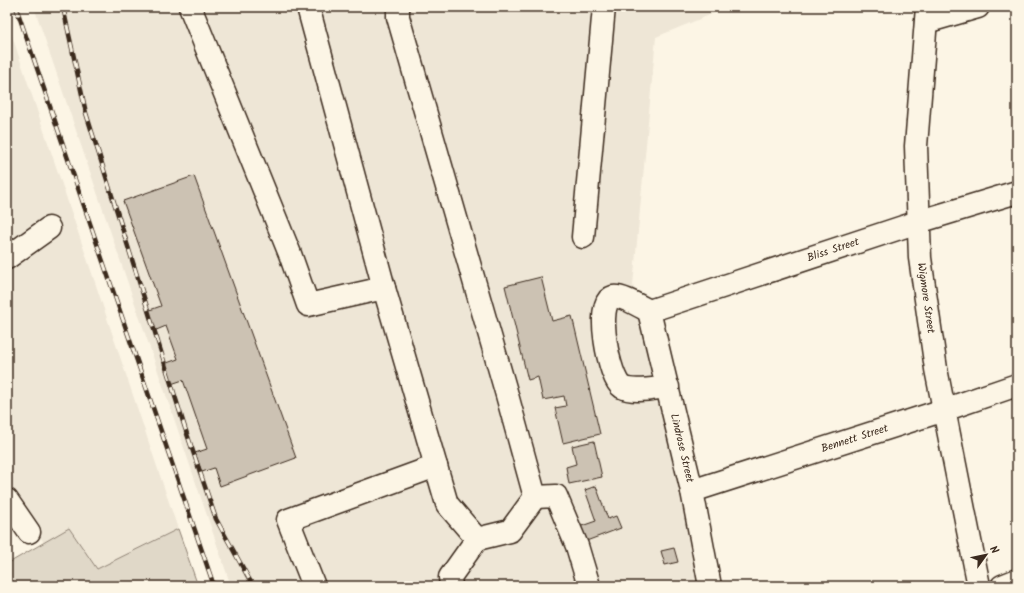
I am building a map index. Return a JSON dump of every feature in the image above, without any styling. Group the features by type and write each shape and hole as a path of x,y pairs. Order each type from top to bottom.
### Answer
{"street":[{"path":"190,7 290,254 308,305 384,288"},
{"path":"308,7 384,288 447,504 477,539"},
{"path":"398,7 398,17 535,497"},
{"path":"583,237 604,7"},
{"path":"926,15 978,7"},
{"name":"Wigmore Street","path":"926,15 916,146 920,258 936,369 979,586"},
{"name":"Bliss Street","path":"650,311 918,222 1017,192"},
{"path":"7,258 49,228"},
{"path":"650,311 617,296 611,297 606,302 603,324 606,341 615,378 624,388 637,389 668,387"},
{"name":"Lindrose Street","path":"650,311 692,491 710,586"},
{"name":"Bennett Street","path":"692,491 1017,385"},
{"path":"314,586 288,520 436,466"},
{"path":"535,497 556,496 577,546 589,586"},
{"path":"451,586 450,577 477,539 510,531 535,497"},
{"path":"7,500 29,532"},
{"path":"1002,586 1017,580"}],"shaded area":[{"path":"34,7 729,7 656,37 633,285 677,461 702,586 231,586"},
{"path":"7,21 178,529 97,569 69,528 44,543 7,487"},
{"path":"69,528 97,569 178,529 198,586 7,586 7,564"}],"building":[{"path":"194,176 296,458 220,486 214,468 202,472 195,453 207,449 183,380 171,384 164,364 178,359 166,326 154,331 147,311 161,306 123,201"},
{"path":"541,277 552,321 572,316 600,434 563,443 555,408 566,406 564,396 543,400 538,377 528,380 505,286"},
{"path":"594,441 602,477 569,484 566,467 576,464 572,446"},
{"path":"596,486 608,519 616,516 621,528 581,543 576,528 596,521 585,490"},
{"path":"674,548 678,562 665,565 661,551"}],"railway":[{"path":"16,7 214,586"},
{"path":"63,7 86,113 185,428 216,519 253,586"}]}
